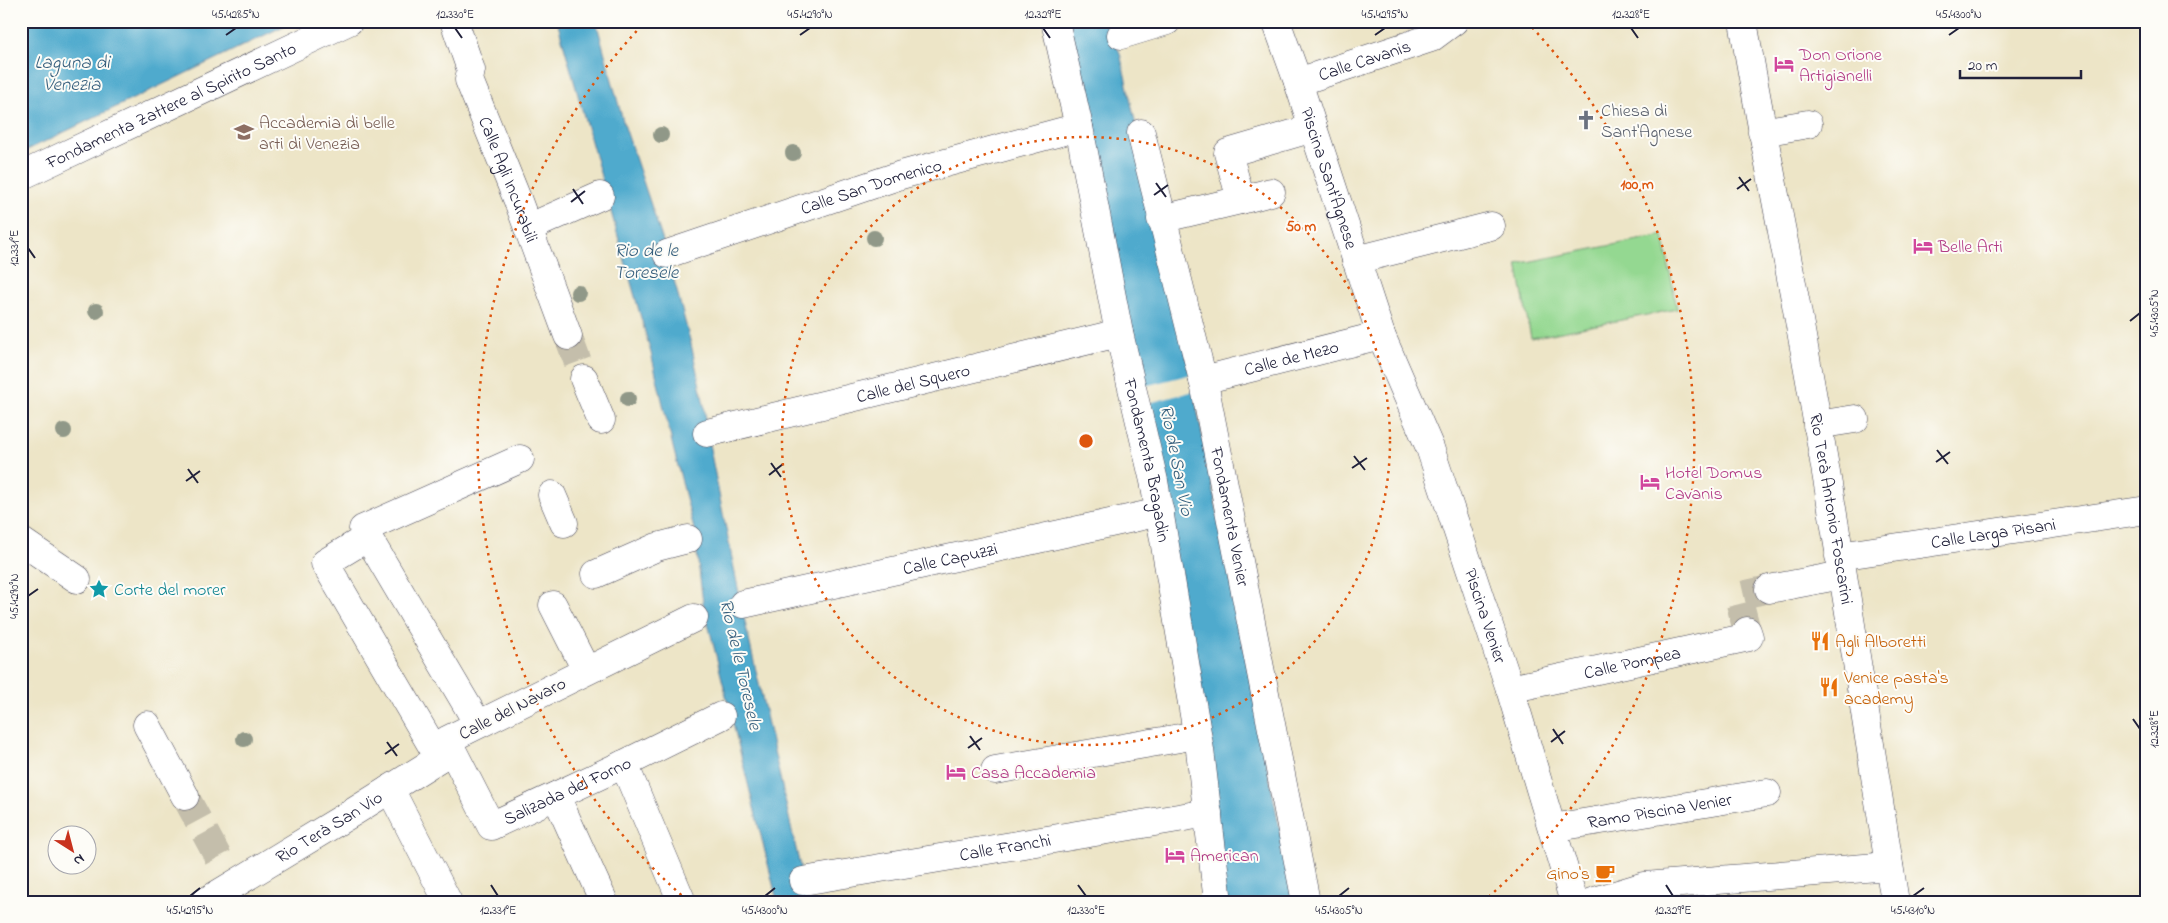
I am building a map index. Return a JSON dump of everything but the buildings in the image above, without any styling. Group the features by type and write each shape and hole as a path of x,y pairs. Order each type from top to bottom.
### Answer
{"street":[{"name":"Fondamenta Zattere al Spirito Santo","path":"21,176 349,21"},
{"name":"Calle Agli Incurabili","path":"454,21 471,70 469,80 528,228 568,336"},
{"name":"Fondamenta Bragadin","path":"1055,21 1079,127 1119,333 1160,512 1198,735 1218,902"},
{"path":"1121,35 1167,21"},
{"name":"Piscina Sant'Agnese","path":"1276,21 1298,82 1381,335"},
{"name":"Calle Cavanis","path":"1298,82 1430,38 1454,21"},
{"name":"Rio Terà Antonio Foscarini","path":"1744,21 1760,125 1796,303 1841,565 1895,902"},
{"path":"1760,125 1808,124"},
{"name":"Calle San Domenico","path":"667,254 901,175 1079,127"},
{"path":"1241,200 1228,152 1313,128"},
{"name":"Fondamenta Venier","path":"1141,133 1161,219 1203,380 1306,902"},
{"path":"1161,219 1272,192"},
{"path":"528,228 600,196"},
{"path":"1356,260 1491,226"},
{"name":"Calle del Squero","path":"707,433 1119,333"},
{"name":"Calle de Mezo","path":"1203,380 1381,335"},
{"name":"Piscina Venier","path":"1381,335 1430,448 1510,688 1574,902"},
{"path":"584,379 601,420"},
{"path":"1817,425 1854,419"},
{"path":"478,724 363,529 520,460"},
{"path":"552,496 564,523"},
{"name":"Calle Larga Pisani","path":"1841,565 2147,510"},
{"name":"Calle Capuzzi","path":"743,604 1160,512"},
{"path":"368,537 325,563 445,754"},
{"path":"596,574 657,547 688,539"},
{"path":"21,541 77,578"},
{"path":"1769,589 1841,565"},
{"name":"Calle del Navaro","path":"553,605 586,670"},
{"name":"Calle del Navaro","path":"445,754 447,740 694,618"},
{"name":"Calle Pompea","path":"1510,688 1748,637 1747,631"},
{"name":"Salizada del Forno","path":"445,754 491,826 721,716"},
{"path":"147,725 185,796"},
{"path":"995,770 1198,735"},
{"name":"Rio Terà San Vio","path":"205,902 445,754"},
{"path":"624,764 682,902"},
{"path":"390,789 448,902"},
{"name":"Ramo Piscina Venier","path":"1552,828 1767,793"},
{"path":"556,796 604,902"},
{"name":"Calle Franchi","path":"803,881 1208,813"},
{"path":"1592,902 1889,866"}],"green space":[{"path":"1663,235 1677,309 1531,338 1517,264"}],"water":[{"name":"Laguna di Venezia","path":"21,21 294,21 21,153"},
{"name":"Rio de le Toresele","path":"557,21 596,21 623,121 666,250 691,344 743,613 808,902 777,902 703,603 694,529 651,353"},
{"name":"Rio de San Vio","path":"1061,21 1105,21 1120,53 1183,338 1294,902 1226,902"}],"pier":[{"path":"1196,373 1202,389 1141,405 1137,388"}],"tunnel":[{"path":"568,336 584,379"},
{"path":"1747,631 1738,596 1769,589"},
{"path":"185,796 224,868"}],"place":[{"name":"Don Orione Artigianelli","path":"1784,64"},
{"name":"Chiesa di Sant'Agnese","path":"1586,120"},
{"name":"Accademia di belle arti di Venezia","path":"244,132"},
{"name":"Belle Arti","path":"1923,246"},
{"name":"Hotel Domus Cavanis","path":"1650,482"},
{"name":"Corte del morer","path":"99,589"},
{"name":"Agli Alboretti","path":"1820,641"},
{"name":"Venice pasta's academy","path":"1829,687"},
{"name":"Casa Accademia","path":"956,772"},
{"name":"American","path":"1175,855"},
{"name":"Gino's","path":"1605,873"}]}
